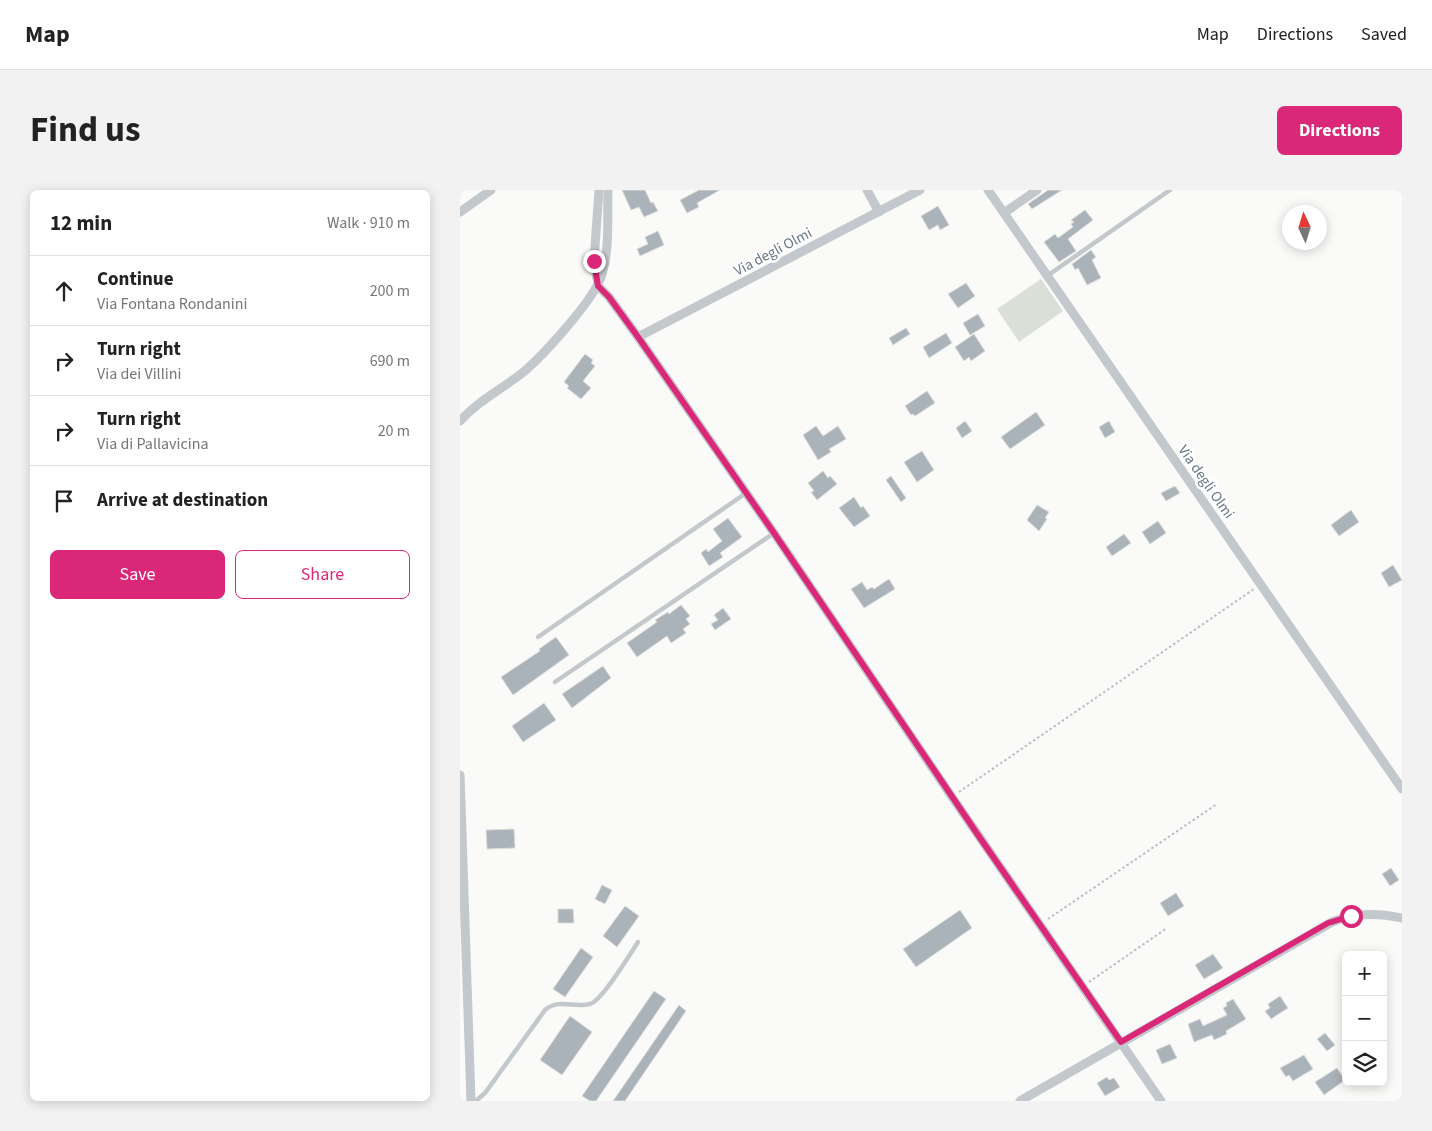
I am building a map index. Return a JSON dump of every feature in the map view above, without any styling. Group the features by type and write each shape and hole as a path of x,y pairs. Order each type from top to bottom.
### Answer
{"street":[{"path":"460,212 491,190"},
{"path":"599,190 594,261 598,286 609,297 638,337 774,533 952,797 1161,1101"},
{"path":"460,421 475,407 535,362 598,286 603,273 605,255 608,190"},
{"path":"867,190 879,212"},
{"name":"Via degli Olmi","path":"638,337 920,190"},
{"name":"Via degli Olmi","path":"988,190 1402,789"},
{"path":"1004,213 1037,190"},
{"path":"460,775 471,1101"},
{"path":"1020,1101 1332,922 1345,917 1366,914 1402,918"}],"lane":[{"path":"1048,276 1170,190"},
{"path":"538,637 746,493"},
{"path":"554,682 774,533"},
{"path":"476,1101 485,1093 545,1010 556,1004 584,1005 597,1000 638,942"}],"path":[{"path":"952,797 1260,585"},
{"path":"1040,924 1217,804"},
{"path":"1082,986 1167,928"}],"shaded area":[{"path":"1041,279 1063,311 1019,342 997,309"}],"building":[{"path":"622,190 645,190 651,203 653,202 658,211 644,217 639,207 631,210"},
{"path":"699,190 720,190 697,203 699,207 687,213 680,200"},
{"path":"1048,190 1062,190 1032,209 1028,204"},
{"path":"938,206 949,225 940,230 938,225 929,230 921,216"},
{"path":"1085,210 1093,220 1068,239 1076,251 1059,262 1044,242 1055,234 1058,238 1073,227 1071,224 1074,222 1071,220"},
{"path":"658,231 664,245 640,256 637,249 648,244 645,237"},
{"path":"1091,250 1096,257 1092,260 1101,278 1087,285 1078,268 1075,270 1072,264"},
{"path":"966,283 975,296 958,308 948,294"},
{"path":"978,314 985,326 970,335 963,323"},
{"path":"906,328 910,334 893,345 889,338"},
{"path":"946,333 952,343 929,358 923,347"},
{"path":"974,334 985,351 971,361 969,357 964,361 955,347"},
{"path":"585,354 593,360 591,363 595,366 583,381 591,388 581,399 567,388 569,386 564,382"},
{"path":"927,391 935,403 915,416 911,415 905,406"},
{"path":"1036,412 1045,425 1010,449 1001,437"},
{"path":"965,421 972,431 962,438 956,428"},
{"path":"1109,421 1115,432 1105,438 1099,427"},
{"path":"816,426 823,436 838,426 846,439 829,449 831,452 818,460 803,435"},
{"path":"922,451 934,470 917,482 904,462"},
{"path":"823,471 828,478 830,476 837,484 817,500 811,492 814,491 808,483"},
{"path":"891,476 906,498 901,502 886,480"},
{"path":"1175,486 1180,493 1166,501 1161,493"},
{"path":"854,497 861,508 863,506 870,516 854,527 839,508"},
{"path":"1037,505 1049,512 1039,531 1027,520"},
{"path":"1351,510 1359,522 1339,536 1331,525"},
{"path":"728,518 742,537 720,553 723,557 709,566 701,553 706,549 708,552 722,541 713,529"},
{"path":"1158,521 1166,533 1150,544 1142,532"},
{"path":"1124,534 1131,543 1112,556 1106,547"},
{"path":"1393,565 1402,580 1389,587 1381,573"},
{"path":"889,579 895,589 864,608 851,589 862,582 867,590 872,587 874,589"},
{"path":"681,605 690,616 686,619 690,624 683,629 686,633 671,643 667,636 637,657 627,643 657,622 655,620 668,612 669,614"},
{"path":"723,608 731,619 715,630 711,624 718,620 714,615"},
{"path":"556,637 569,655 513,695 501,677 540,651 539,649"},
{"path":"603,666 611,678 572,708 562,694"},
{"path":"544,703 556,720 523,742 512,726"},
{"path":"514,829 515,848 487,849 486,830"},
{"path":"1391,868 1399,880 1390,886 1382,874"},
{"path":"602,885 612,890 605,904 595,899"},
{"path":"1176,893 1184,906 1168,916 1160,903"},
{"path":"625,906 639,916 617,947 603,936"},
{"path":"558,909 573,909 574,923 558,923"},
{"path":"960,910 972,928 916,967 903,949"},
{"path":"581,948 593,957 565,997 553,989"},
{"path":"1213,954 1223,968 1204,979 1195,965"},
{"path":"654,991 666,999 596,1101 590,1101 582,1096"},
{"path":"1280,996 1288,1008 1271,1019 1265,1011 1270,1008 1268,1004"},
{"path":"1233,999 1246,1019 1226,1031 1227,1034 1214,1040 1212,1035 1194,1042 1188,1024 1200,1019 1203,1026 1227,1015 1223,1008 1227,1006 1226,1003"},
{"path":"679,1005 686,1011 625,1101 613,1101"},
{"path":"570,1016 592,1032 562,1075 540,1060"},
{"path":"1325,1033 1335,1045 1327,1051 1317,1039"},
{"path":"1170,1044 1177,1058 1162,1064 1156,1050"},
{"path":"1304,1055 1313,1069 1293,1081 1289,1075 1286,1077 1280,1068"},
{"path":"1337,1068 1342,1076 1342,1082 1324,1095 1315,1082"},
{"path":"1107,1077 1109,1080 1114,1078 1120,1087 1105,1096 1097,1083"}],"route":[{"path":"594,261 598,286 609,297 638,337 774,533 978,835 1121,1042 1328,923 1351,916"}]}
